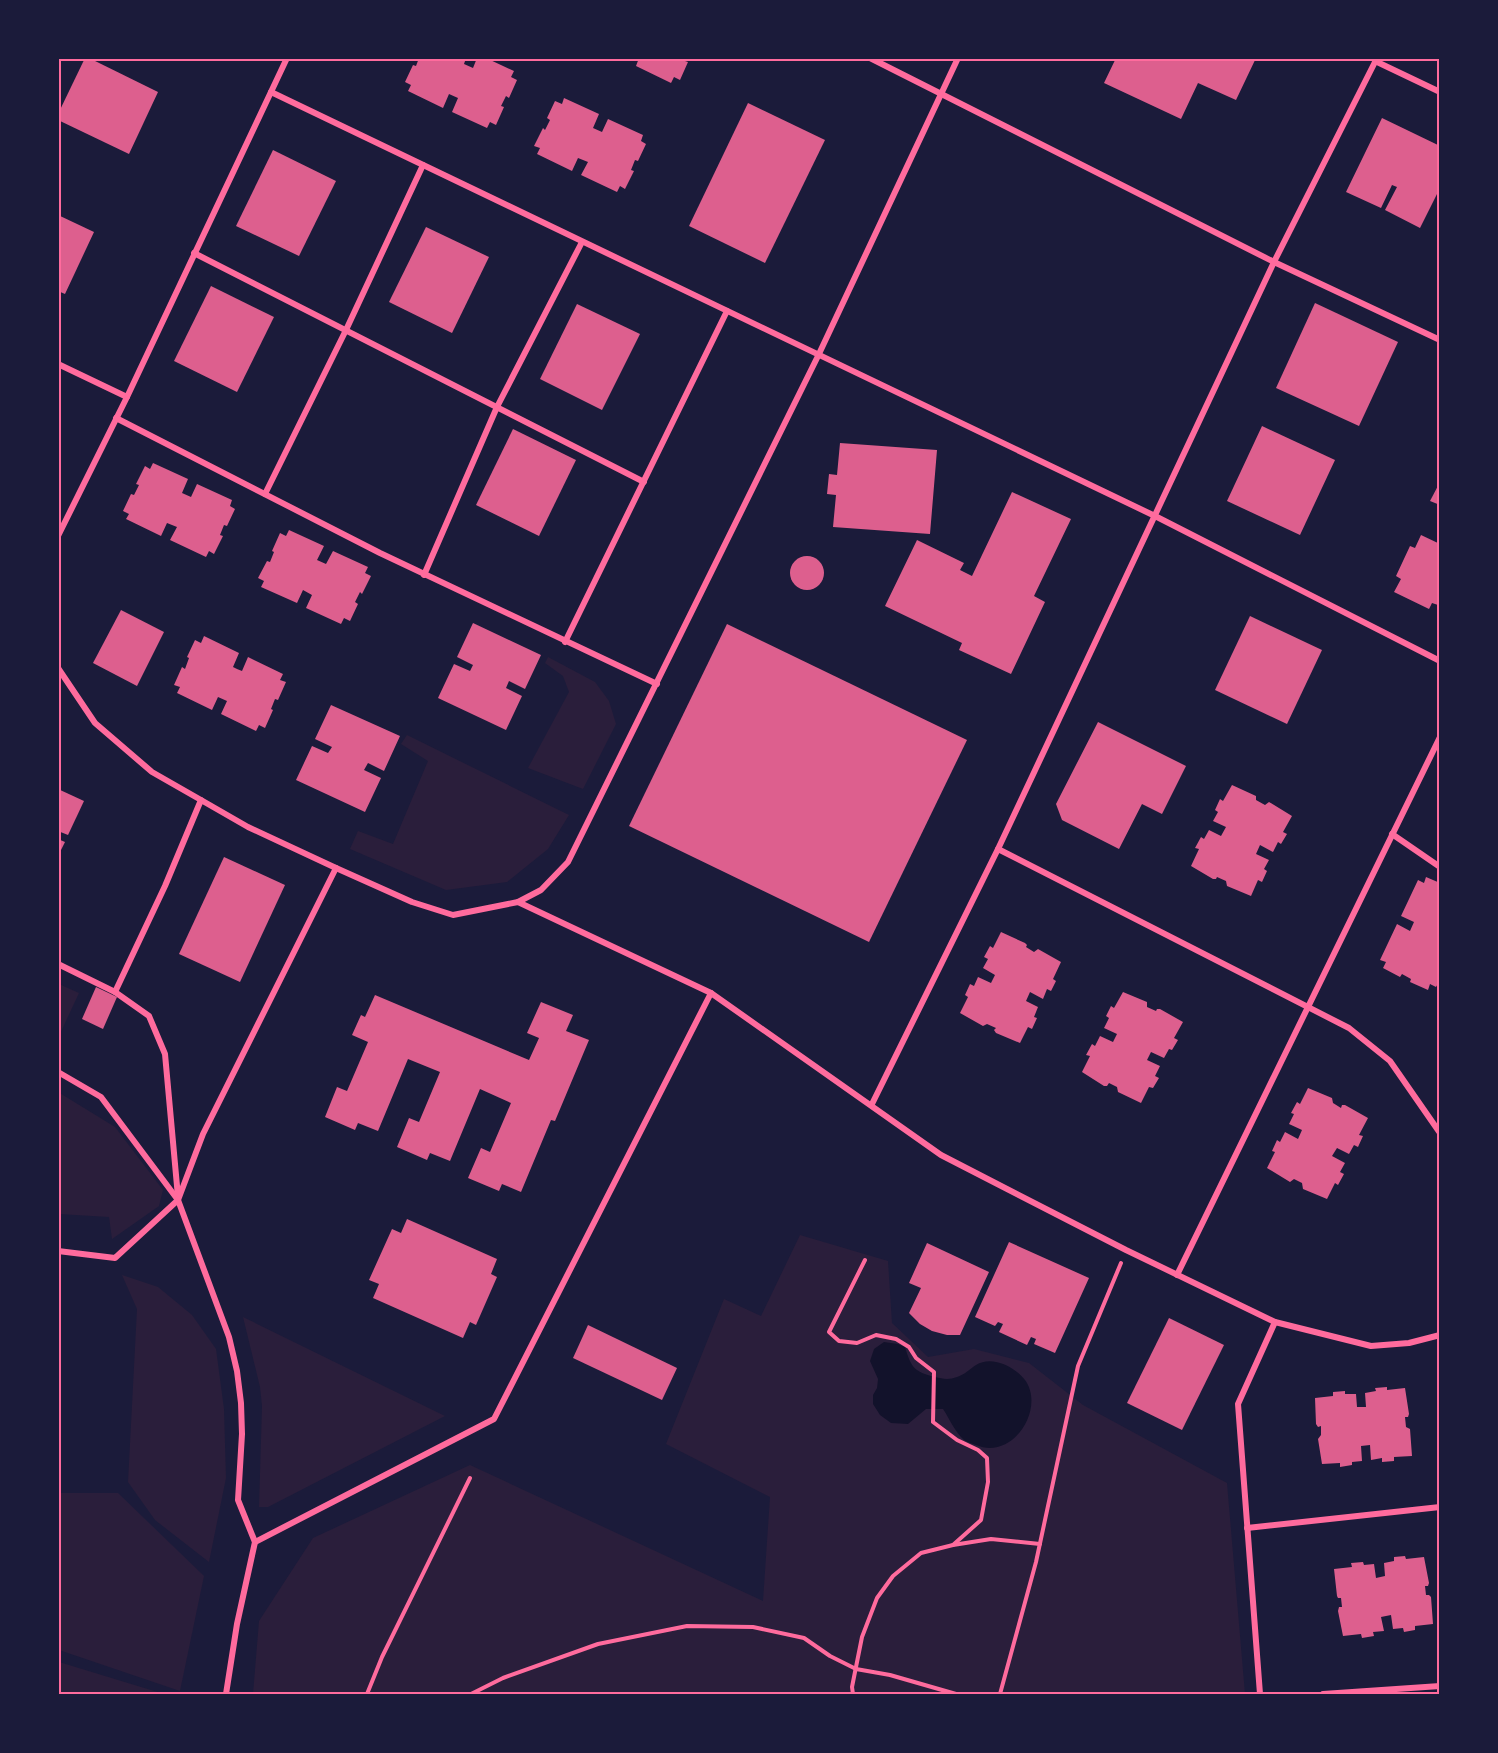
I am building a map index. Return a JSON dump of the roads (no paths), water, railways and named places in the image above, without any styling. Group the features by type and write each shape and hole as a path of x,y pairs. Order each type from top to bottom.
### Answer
{"street":[{"path":"58,536 127,397 287,58"},
{"path":"870,58 1274,262 1440,340"},
{"path":"58,668 95,723 152,772 248,827 336,868 412,902 453,915 518,902 541,890 568,862 818,356 958,58"},
{"path":"872,1104 998,849 1274,262 1376,60 1440,92"},
{"path":"272,92 1155,516 1440,661"},
{"path":"265,494 346,330 423,165"},
{"path":"424,574 497,407 582,242"},
{"path":"194,253 644,482"},
{"path":"564,642 727,311"},
{"path":"58,364 127,397"},
{"path":"116,418 424,574 657,684"},
{"path":"1177,1275 1440,737"},
{"path":"116,992 165,886 201,800"},
{"path":"1392,834 1440,867"},
{"path":"998,849 1350,1028 1390,1061 1440,1133"},
{"path":"58,1251 115,1258 178,1200 190,1163 207,1125 336,868"},
{"path":"518,902 711,993 872,1104 941,1155 1126,1250 1275,1322 1371,1346 1409,1343 1440,1335"},
{"path":"58,964 116,992 149,1016 165,1054 178,1200 229,1337 237,1371 242,1434 238,1500 255,1542 237,1624 226,1695"},
{"path":"255,1542 494,1419 711,993"},
{"path":"58,1072 101,1097 178,1200"},
{"path":"1260,1695 1238,1404 1275,1322"},
{"path":"1247,1528 1440,1507"},
{"path":"1323,1695 1440,1686"}]}
